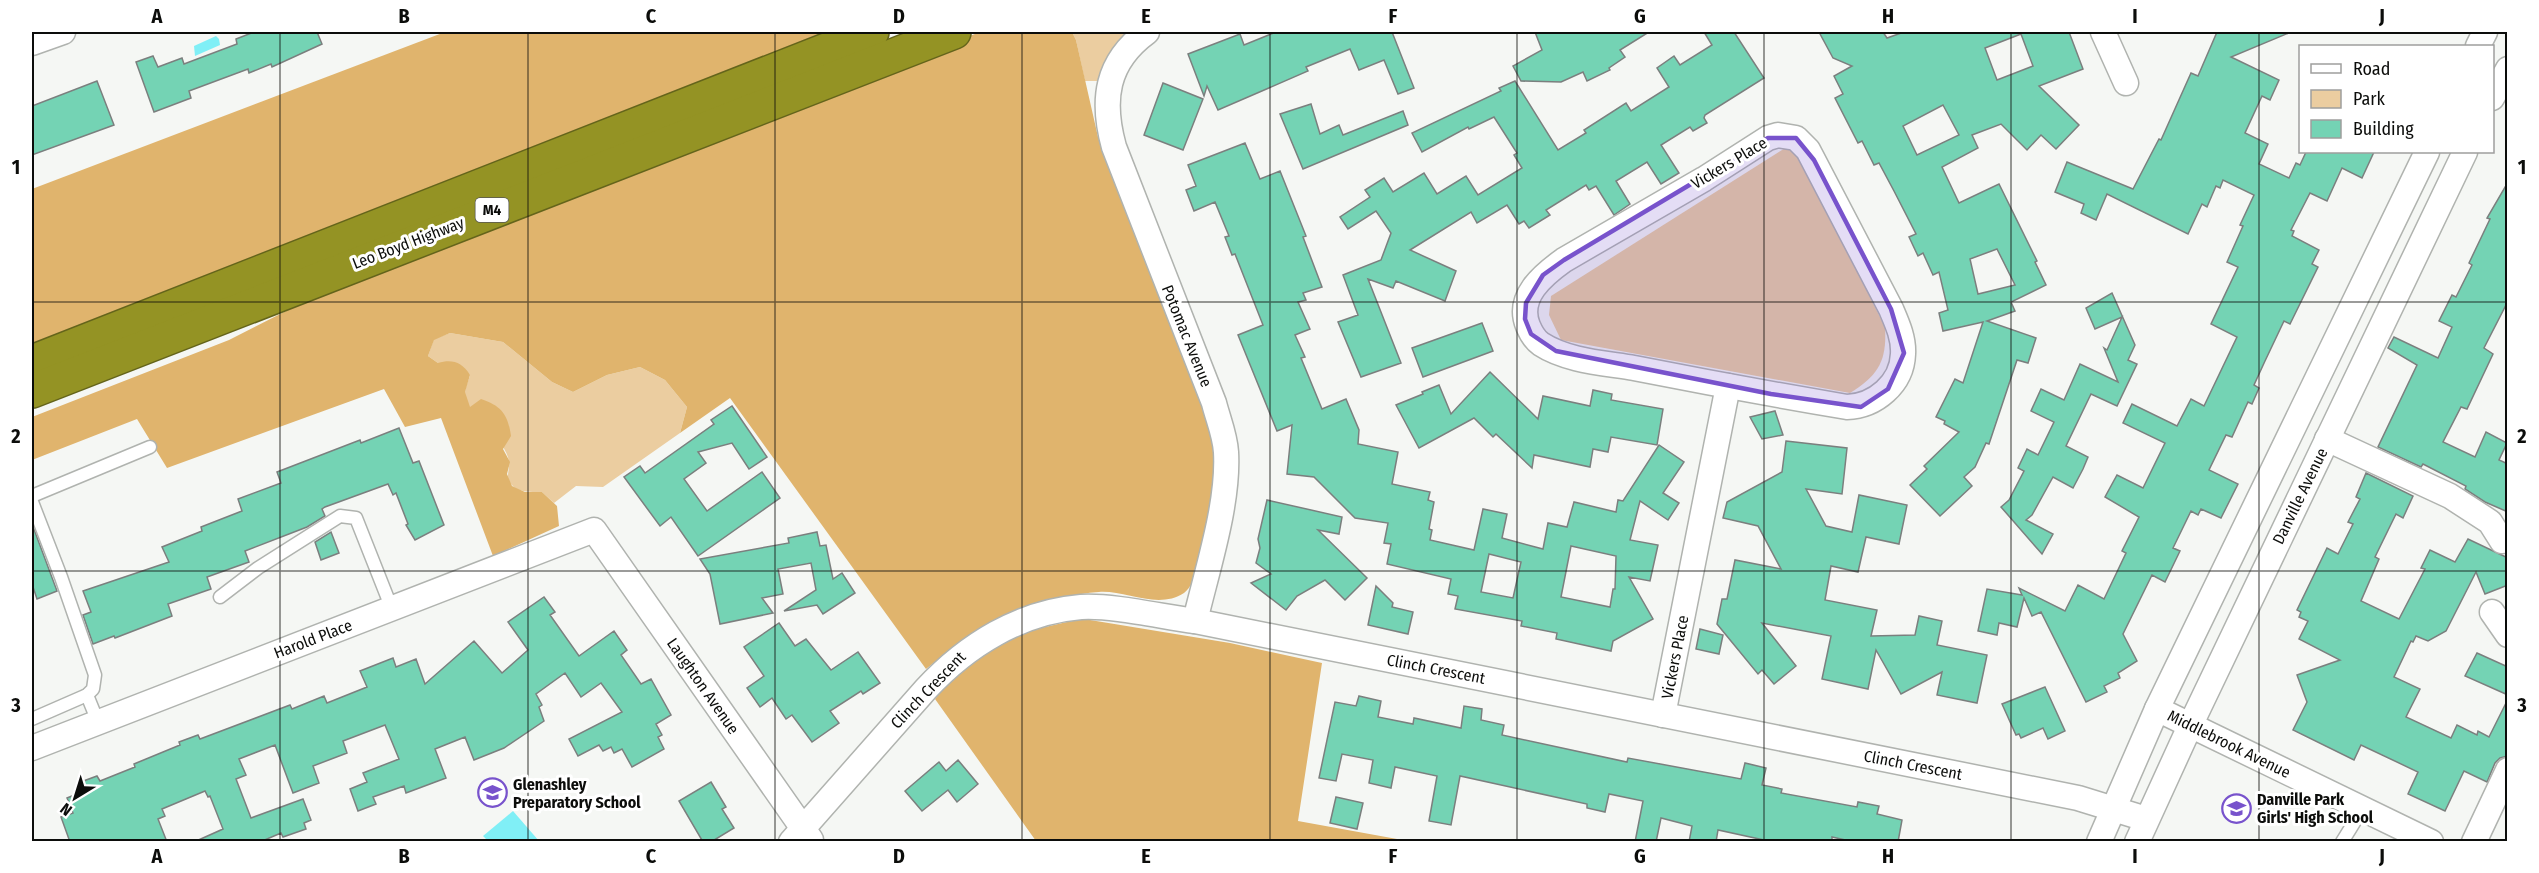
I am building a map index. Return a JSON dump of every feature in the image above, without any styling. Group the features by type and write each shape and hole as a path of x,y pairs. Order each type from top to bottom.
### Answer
{"highway":[{"name":"Leo Boyd Highway","path":"35,382 872,32"},
{"name":"Leo Boyd Highway","path":"35,382 954,32"}],"street":[{"path":"32,44 63,32"},
{"name":"Potomac Avenue","path":"1148,32 1129,46 1120,57 1109,86 1108,125 1114,147 1214,403 1226,452 1223,499 1196,621"},
{"path":"2103,32 2126,83"},
{"path":"2494,96 2508,69"},
{"name":"Vickers Place","path":"1787,135 1796,138 1808,150 1891,309 1901,335 1904,353 1902,365 1888,389 1861,407 1846,407 1728,386 1574,357 1556,351 1540,344 1531,334 1525,319 1526,303 1543,275 1564,260 1768,138 1787,135"},
{"path":"2099,842 2157,709 2427,153"},
{"name":"Danville Avenue","path":"2137,842 2190,726 2465,153"},
{"name":"Vickers Place","path":"1663,715 1728,386"},
{"path":"2327,440 2450,496 2490,522 2502,541"},
{"name":"Harold Place","path":"32,748 594,530"},
{"name":"Laughton Avenue","path":"594,530 802,837"},
{"name":"Clinch Crescent","path":"802,837 946,667 971,647 999,631 1052,612 1083,607 1196,621 2078,798 2146,819"},
{"path":"2492,612 2508,635"},
{"name":"Middlebrook Avenue","path":"2157,709 2431,842"},
{"path":"2474,842 2508,770"}],"lane":[{"path":"32,496 150,447"},
{"path":"32,502 62,578 95,675 93,689 87,695 32,719"},
{"path":"220,597 258,568 340,516 356,518 392,609"},
{"path":"87,695 98,722"},
{"path":"2342,842 2363,808"}],"highlighted area":[{"path":"1768,138 1796,138 1814,160 1891,309 1904,353 1888,389 1861,407 1771,394 1556,351 1531,334 1525,319 1526,303 1543,275 1564,260"}],"green space":[{"path":"1072,32 1127,32 1116,43 1097,81 1085,81 1076,40"},
{"path":"1790,145 1806,169 1885,327 1882,358 1868,380 1850,393 1561,340 1549,315 1551,296"},
{"path":"450,333 503,342 552,382 573,392 607,375 640,367 665,380 687,407 680,433 603,487 576,486 554,503 542,492 517,489 508,478 507,453 478,419 467,402 465,391 470,375 438,363 428,356 434,339"}],"shaded area":[{"path":"445,32 834,32 32,346 32,189"},
{"path":"980,32 1072,32 1076,40 1098,137 1207,413 1217,453 1208,530 1191,584 1184,593 1174,598 1153,600 1099,592 1069,596 1036,605 1004,616 977,630 926,669 730,398 680,433 687,407 665,380 640,367 607,375 573,392 552,382 503,342 450,333 434,340 428,356 438,363 448,361 464,367 470,375 465,392 470,407 481,399 503,412 511,436 503,449 510,462 507,474 512,486 525,492 542,492 557,506 559,526 493,556 441,418 405,427 384,389 167,468 137,419 32,460 32,417 229,340 365,271"},
{"path":"1084,619 1230,643 1322,663 1298,821 1408,841 1036,841 935,699 956,673 1003,642 1034,630"}],"water":[{"path":"216,36 220,45 195,56 194,46"},
{"path":"513,811 539,841 488,841 483,836"}],"building":[{"path":"254,32 317,32 322,44 272,67 271,64 249,73 248,69 189,91 191,98 154,112 136,62 153,56 158,67 182,58 184,64 237,44 236,39"},
{"path":"1276,32 1392,32 1414,88 1398,94 1384,60 1359,70 1350,49 1306,67 1308,71 1218,110 1207,86 1204,96 1188,54 1240,34 1244,45"},
{"path":"1535,32 1649,32 1620,50 1625,57 1609,68 1610,70 1587,81 1583,72 1561,82 1521,81 1513,66 1542,50"},
{"path":"1704,32 1734,32 1764,78 1705,115 1707,123 1693,131 1690,127 1661,145 1679,173 1661,184 1647,162 1616,181 1630,204 1614,215 1596,186 1589,190 1586,185 1546,210 1550,215 1529,228 1524,221 1519,224 1507,205 1477,223 1471,212 1410,250 1456,271 1445,301 1396,281 1393,288 1368,279 1401,363 1361,377 1338,322 1358,315 1343,275 1381,260 1391,233 1376,211 1348,229 1340,217 1370,197 1365,190 1384,178 1393,192 1424,173 1437,194 1466,176 1478,195 1522,168 1514,155 1517,153 1494,117 1469,129 1468,127 1422,152 1412,133 1501,91 1499,88 1515,81 1558,150 1586,133 1584,130 1626,103 1631,111 1669,87 1657,68 1674,56 1680,65 1712,45"},
{"path":"1819,32 1883,32 1887,38 1904,32 2069,32 2083,69 2039,86 2079,125 2056,149 2041,135 2027,150 2001,124 1972,135 1978,148 1942,167 1959,203 1999,184 2037,261 2035,262 2046,285 2011,302 2015,311 1987,321 2036,338 2028,363 2017,360 1989,444 1986,443 1975,467 1964,477 1972,486 1940,516 1910,485 1927,469 1924,466 1959,432 1936,417 1955,379 1963,383 1983,322 1943,331 1939,313 1948,310 1939,272 1933,275 1923,253 1918,256 1909,237 1916,234 1894,191 1879,163 1874,165 1862,141 1858,143 1835,98 1843,94 1834,76 1852,66 1833,58","holes":["2021,34 2033,66 1997,80 1985,48","1943,105 1959,135 1917,155 1903,126","1997,249 2015,285 1978,294 1970,259"]},
{"path":"2217,32 2291,32 2231,57 2279,80 2270,100 2262,96 2245,133 2268,144 2259,164 2289,178 2296,163 2300,165 2306,153 2374,153 2362,178 2342,168 2327,201 2310,193 2291,230 2294,231 2292,236 2319,250 2312,264 2318,267 2290,324 2284,321 2254,385 2259,388 2252,404 2248,402 2232,437 2226,435 2209,470 2238,484 2221,518 2201,509 2198,515 2191,511 2173,548 2180,551 2165,582 2152,575 2123,634 2137,661 2118,673 2120,678 2104,686 2107,692 2086,702 2041,612 2032,616 2024,598 2017,627 1999,623 1997,635 1978,631 1987,589 2022,595 2019,588 2065,611 2078,585 2104,599 2126,553 2122,551 2139,517 2105,497 2117,475 2143,488 2165,443 2123,423 2132,404 2177,426 2191,399 2204,406 2237,337 2211,324 2238,267 2227,262 2254,195 2223,180 2220,188 2216,186 2207,207 2202,204 2188,234 2107,194 2096,220 2081,213 2084,204 2055,192 2067,162 2133,189 2159,139 2161,140 2191,73 2198,76"},
{"path":"97,81 114,125 32,155 32,106"},
{"path":"1163,83 1203,99 1183,150 1144,135"},
{"path":"1311,104 1320,134 1339,125 1343,135 1403,111 1408,125 1303,169 1280,114"},
{"path":"1245,143 1260,179 1280,171 1306,236 1303,237 1322,287 1303,293 1306,300 1298,302 1310,329 1295,335 1305,357 1301,358 1322,409 1346,399 1359,430 1358,444 1398,452 1392,484 1430,492 1428,500 1434,502 1429,529 1432,530 1430,540 1474,550 1483,509 1507,514 1502,538 1543,549 1548,523 1567,527 1574,502 1616,512 1618,500 1623,501 1659,445 1684,462 1663,493 1679,503 1668,520 1640,501 1630,540 1658,545 1650,581 1629,577 1653,619 1613,641 1611,651 1556,639 1557,633 1521,626 1522,621 1455,609 1458,596 1448,594 1451,579 1387,564 1391,544 1384,543 1388,523 1355,518 1314,477 1287,474 1292,425 1277,431 1238,335 1263,325 1235,254 1232,255 1225,237 1229,236 1215,202 1194,211 1186,190 1196,186 1188,165","holes":["1571,546 1616,556 1615,589 1613,589 1610,607 1561,597","1489,554 1521,562 1513,598 1481,592"]},
{"path":"2508,182 2508,301 2484,348 2493,354 2467,409 2461,407 2443,442 2475,457 2486,432 2507,443 2499,460 2508,464 2508,512 2485,502 2465,489 2466,486 2423,464 2421,467 2378,447 2417,365 2388,348 2394,337 2438,358 2452,327 2439,321 2452,295 2456,297 2472,265 2469,263 2490,219 2487,218"},
{"path":"2112,293 2135,345 2128,360 2137,364 2117,406 2091,394 2066,446 2088,457 2083,469 2073,488 2053,477 2032,515 2026,520 2053,534 2042,554 2001,507 2009,500 2024,471 2018,468 2027,449 2038,455 2054,422 2031,411 2041,389 2064,400 2080,364 2118,382 2104,348 2107,350 2122,317 2095,329 2086,308"},
{"path":"1482,323 1493,351 1423,377 1412,348"},
{"path":"1490,372 1538,419 1543,396 1590,406 1593,390 1612,394 1611,400 1663,409 1657,445 1611,437 1608,452 1593,449 1590,467 1534,455 1532,468 1496,434 1493,437 1474,418 1419,448 1396,405 1439,385 1451,414"},
{"path":"732,406 767,457 749,469 732,443 698,452 706,463 684,479 707,511 762,472 780,498 698,556 671,517 660,526 624,477 640,466 645,473 714,424 711,420"},
{"path":"1775,411 1783,435 1762,439 1750,417"},
{"path":"399,428 413,463 419,461 444,525 415,540 406,525 408,524 396,493 393,495 388,484 325,507 322,509 325,516 307,527 245,551 249,562 207,577 211,589 168,604 172,616 93,644 83,615 91,612 83,591 169,562 162,547 202,531 201,527 242,511 238,499 281,483 277,472 360,440 361,443"},
{"path":"1786,441 1847,448 1842,494 1806,489 1826,526 1852,532 1859,495 1907,505 1899,544 1866,537 1858,572 1831,566 1825,600 1877,610 1871,636 1915,635 1919,616 1942,621 1937,645 1987,655 1977,703 1937,695 1942,672 1901,694 1876,650 1868,689 1822,679 1831,636 1762,623 1796,666 1774,684 1762,670 1758,674 1717,624 1722,599 1727,599 1735,560 1781,569 1758,526 1723,518 1727,502 1782,472"},
{"path":"2366,473 2413,496 2403,518 2396,514 2375,557 2379,559 2361,601 2399,619 2425,569 2421,568 2430,550 2455,562 2468,539 2508,558 2508,585 2485,594 2476,572 2446,631 2428,641 2416,636 2413,642 2411,641 2394,677 2420,689 2406,717 2451,738 2457,725 2477,735 2478,731 2489,737 2508,699 2508,756 2500,758 2495,763 2487,782 2464,771 2445,811 2408,794 2418,772 2361,745 2354,760 2293,730 2307,702 2297,675 2340,660 2299,639 2308,621 2299,617 2301,612 2297,610 2327,548 2338,554 2353,524 2348,522 2360,499 2356,497"},
{"path":"1267,500 1342,517 1339,534 1318,530 1367,578 1345,600 1325,580 1297,596 1286,610 1251,583 1271,574 1256,563 1260,548 1258,539"},
{"path":"32,524 57,591 37,599 32,584"},
{"path":"331,532 339,553 321,560 315,542"},
{"path":"817,532 820,546 826,545 833,579 842,573 855,593 823,614 817,605 784,611 816,590 811,563 778,569 783,594 762,598 773,613 720,624 710,574 700,559 789,543 788,538"},
{"path":"1376,586 1393,603 1392,607 1413,612 1408,634 1368,625"},
{"path":"544,597 555,612 550,615 579,656 614,631 627,650 621,655 641,684 651,679 671,715 656,724 662,735 658,737 664,749 632,767 622,749 614,753 611,747 603,751 599,745 578,756 569,739 622,712 601,683 581,697 565,673 536,694 542,705 539,707 544,721 504,748 474,760 465,737 435,749 446,778 406,793 404,786 373,797 376,804 358,811 350,789 367,782 363,773 399,759 385,725 343,741 347,753 313,766 319,783 293,793 275,745 239,759 246,775 236,779 251,818 303,799 311,820 304,823 306,829 283,837 281,833 260,842 194,842 223,829 210,796 208,797 205,791 162,809 165,816 158,819 167,842 70,842 61,817 73,813 67,798 82,792 78,783 97,776 100,781 180,745 179,742 198,735 200,739 290,705 292,709 324,696 327,703 367,687 360,671 393,658 396,667 416,659 425,684 474,641 502,673 528,650 508,622"},
{"path":"779,623 795,646 806,639 831,670 858,652 880,683 863,694 861,691 830,711 839,723 812,742 792,715 786,719 772,698 760,707 747,688 764,676 744,647"},
{"path":"1700,629 1723,635 1719,654 1696,649"},
{"path":"2477,653 2508,667 2508,695 2465,676"},
{"path":"2045,687 2065,731 2048,739 2043,728 2021,738 2019,734 2016,735 2002,704"},
{"path":"1359,696 1381,701 1378,717 1413,724 1414,718 1461,728 1464,706 1482,709 1481,720 1504,725 1502,735 1627,762 1628,758 1741,779 1745,763 1766,768 1762,785 1782,789 1781,793 1857,807 1858,802 1879,806 1877,814 1902,820 1898,842 1854,842 1832,837 1832,842 1773,842 1718,830 1716,842 1689,842 1692,826 1661,818 1656,842 1635,842 1643,801 1609,794 1605,812 1587,808 1587,804 1460,776 1451,825 1429,821 1437,776 1395,767 1391,788 1369,783 1373,760 1342,754 1336,781 1319,778 1335,702 1356,706"},
{"path":"958,760 978,784 957,802 948,790 922,811 905,791 939,762 946,771"},
{"path":"711,782 726,807 722,809 734,828 711,842 703,842 679,801"},
{"path":"1336,797 1363,803 1357,829 1330,823"}],"place":[{"name":"Glenashley Preparatory School","path":"492,793"},
{"name":"Danville Park Girls' High School","path":"2236,808"}]}
